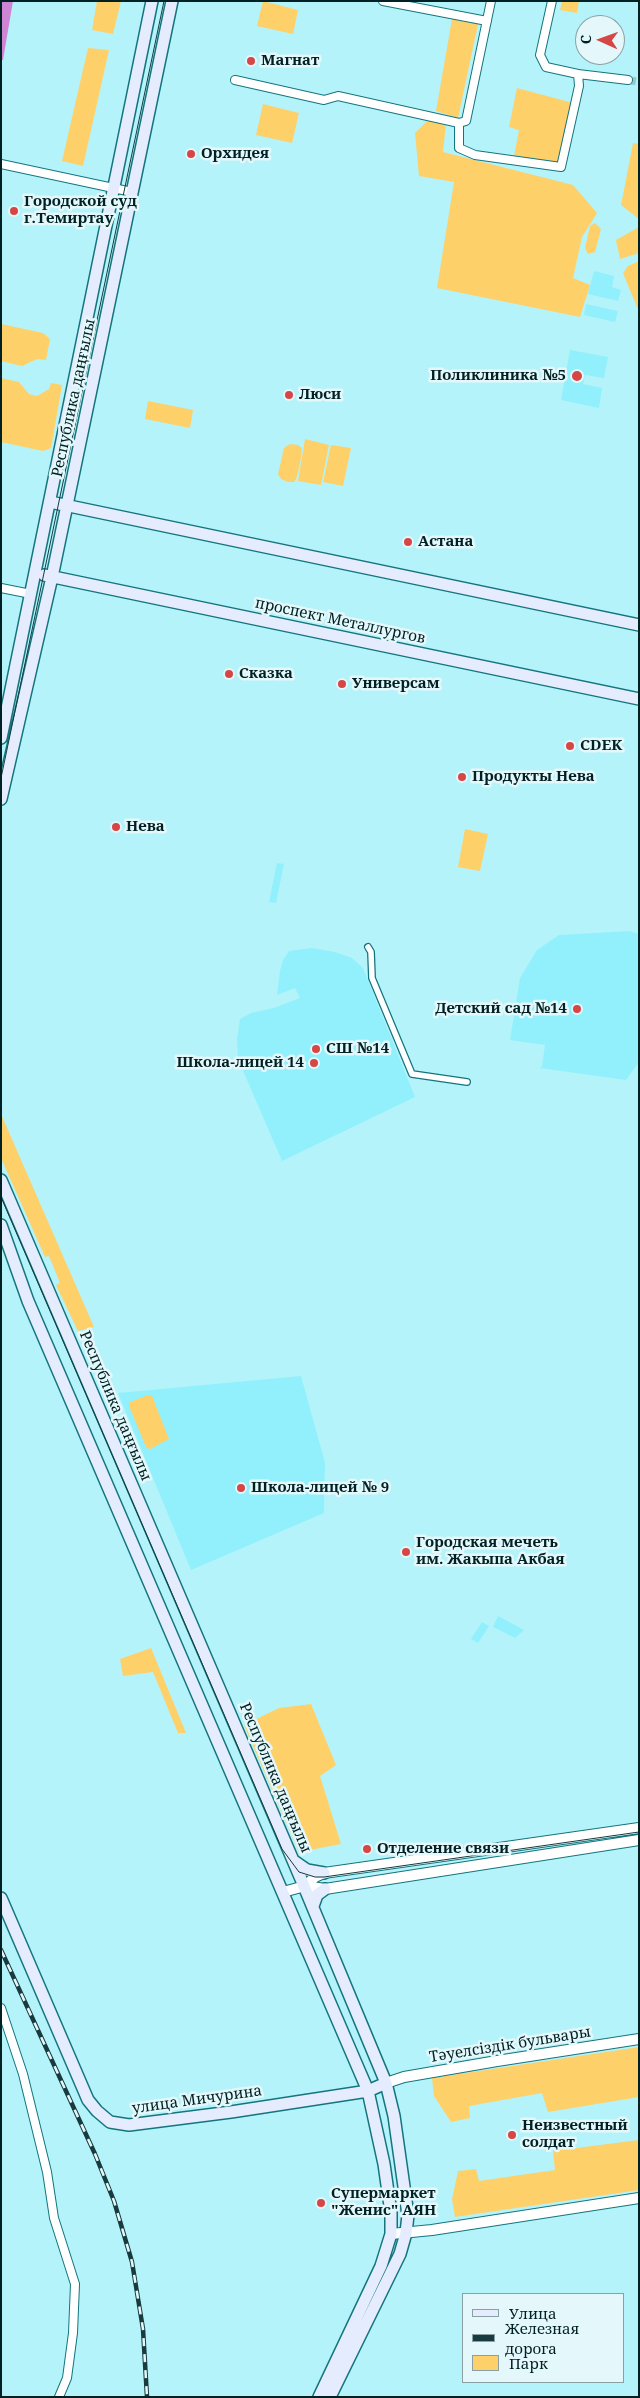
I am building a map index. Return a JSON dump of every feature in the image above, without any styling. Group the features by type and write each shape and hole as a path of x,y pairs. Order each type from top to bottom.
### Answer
{"main road":[{"name":"Республика даңғылы","path":"1,738 152,1"},
{"name":"Республика даңғылы","path":"1,799 52,577 172,1"},
{"path":"50,502 639,625"},
{"name":"проспект Металлургов","path":"35,573 639,699"},
{"name":"Республика даңғылы","path":"1,1180 305,1886 386,2083 394,2116 408,2215 406,2233 400,2254 330,2397"},
{"path":"1,1225 28,1301 368,2091 384,2164 391,2213 390,2234 381,2266 319,2397"},
{"path":"294,1861 307,1870 324,1873"},
{"path":"313,1906 317,1895 325,1889"},
{"name":"улица Мичурина","path":"1,1898 88,2100 110,2122 129,2125 368,2091 386,2083"}],"street":[{"path":"383,1 486,21"},
{"path":"235,80 324,100 338,96 459,123 466,121 491,1"},
{"path":"552,1 540,55 546,67 578,74 628,80"},
{"path":"459,123 459,148 475,154 561,167 579,86 578,74"},
{"path":"1,164 132,192"},
{"path":"1,588 31,594"},
{"path":"368,947 371,952 372,978 412,1074 467,1082"},
{"path":"305,1886 315,1877 324,1873 639,1828"},
{"path":"283,1892 305,1886 325,1889 639,1840"},
{"path":"1,2008 23,2074 45,2164 54,2218 75,2284 73,2333 67,2378 59,2397"},
{"name":"Тәуелсіздік бульвары","path":"386,2083 404,2077 639,2039"},
{"path":"390,2234 639,2198"}],"shaded area":[{"path":"1,1 13,1 3,60 1,60"},
{"path":"594,271 614,276 612,287 621,290 618,301 588,294"},
{"path":"586,304 618,311 615,322 584,315"},
{"path":"570,350 608,357 604,378 585,375 583,384 602,388 599,408 561,400"},
{"path":"277,863 284,864 276,903 269,902"},
{"name":"Детский сад №14","path":"630,931 639,934 639,1062 626,1080 540,1068 542,1066 545,1045 510,1040 520,978 537,950 559,935"},
{"name":"СШ №14","path":"312,948 335,952 352,958 363,968 415,1097 282,1161 238,1059 237,1040 240,1019 251,1013 274,1008 300,998 295,988 277,995 280,971 283,960 289,951"},
{"name":"Школа-лицей № 9","path":"301,1376 325,1463 324,1513 191,1570 118,1393"},
{"path":"498,1616 524,1630 515,1638 493,1627"},
{"path":"482,1622 489,1626 478,1643 471,1639"}],"green space":[{"path":"97,1 121,1 113,34 92,30"},
{"path":"263,1 298,10 293,34 257,26"},
{"path":"562,1 579,1 577,13 560,10"},
{"path":"452,19 478,24 458,118 436,111"},
{"path":"88,48 109,50 83,166 62,161"},
{"path":"517,88 573,103 559,163 514,156 519,130 509,127"},
{"path":"263,104 299,113 292,143 256,135"},
{"path":"429,119 446,124 443,152 573,185 597,213 582,237 573,278 590,285 580,317 437,288 454,182 419,176 415,133"},
{"path":"633,143 639,144 639,219 621,205"},
{"path":"595,223 601,229 595,252 588,254 585,248 590,226"},
{"path":"639,227 639,253 620,259 616,240"},
{"path":"639,261 639,312 623,273 628,266"},
{"path":"1,324 43,333 50,339 46,360 37,359 22,366 1,361"},
{"path":"1,378 19,382 29,394 37,396 49,389 51,383 62,385 51,448 43,451 1,442"},
{"path":"148,401 193,410 190,428 145,419"},
{"path":"305,439 329,445 321,485 298,481"},
{"path":"290,444 298,445 302,448 297,477 294,482 281,479 278,474 284,448"},
{"path":"331,445 351,448 343,486 323,482"},
{"path":"465,829 488,834 480,871 458,867"},
{"path":"1,1114 94,1327 78,1331 56,1285 60,1283 49,1256 45,1257 1,1158"},
{"path":"148,1395 152,1396 169,1439 150,1449 146,1447 129,1406 130,1402"},
{"path":"151,1648 186,1733 178,1733 153,1672 123,1676 120,1659"},
{"path":"311,1704 336,1765 320,1776 341,1844 299,1852 244,1725 279,1708"},
{"path":"639,2047 639,2097 548,2112 542,2093 469,2106 470,2118 451,2122 434,2096 432,2078"},
{"path":"639,2140 639,2190 455,2217 452,2199 458,2171 476,2169 479,2181 555,2170 553,2151"}],"tunnel":[{"path":"628,80 639,82"}],"tram line":[{"path":"1,778 164,1"},
{"path":"1,1197 282,1849 299,1872 315,1877 324,1877 639,1832"}],"railway":[{"path":"1,1950 95,2154 114,2201 132,2262 143,2329 147,2397"}],"place":[{"name":"Магнат","path":"251,61"},
{"name":"Орхидея","path":"191,154"},
{"name":"Городской суд г.Темиртау","path":"14,211"},
{"name":"Поликлиника №5","path":"577,376"},
{"name":"Люси","path":"289,395"},
{"name":"Астана","path":"408,542"},
{"name":"Сказка","path":"229,674"},
{"name":"Универсам","path":"342,684"},
{"name":"CDEK","path":"570,746"},
{"name":"Продукты Нева","path":"462,777"},
{"name":"Нева","path":"116,827"},
{"name":"Детский сад №14","path":"577,1009"},
{"name":"СШ №14","path":"316,1049"},
{"name":"Школа-лицей 14","path":"314,1063"},
{"name":"Школа-лицей № 9","path":"241,1488"},
{"name":"Городская мечеть им. Жакыпа Акбая","path":"406,1552"},
{"name":"Отделение связи","path":"367,1849"},
{"name":"Неизвестный солдат","path":"512,2135"},
{"name":"Супермаркет \"Женис\" АЯН","path":"321,2203"}]}
